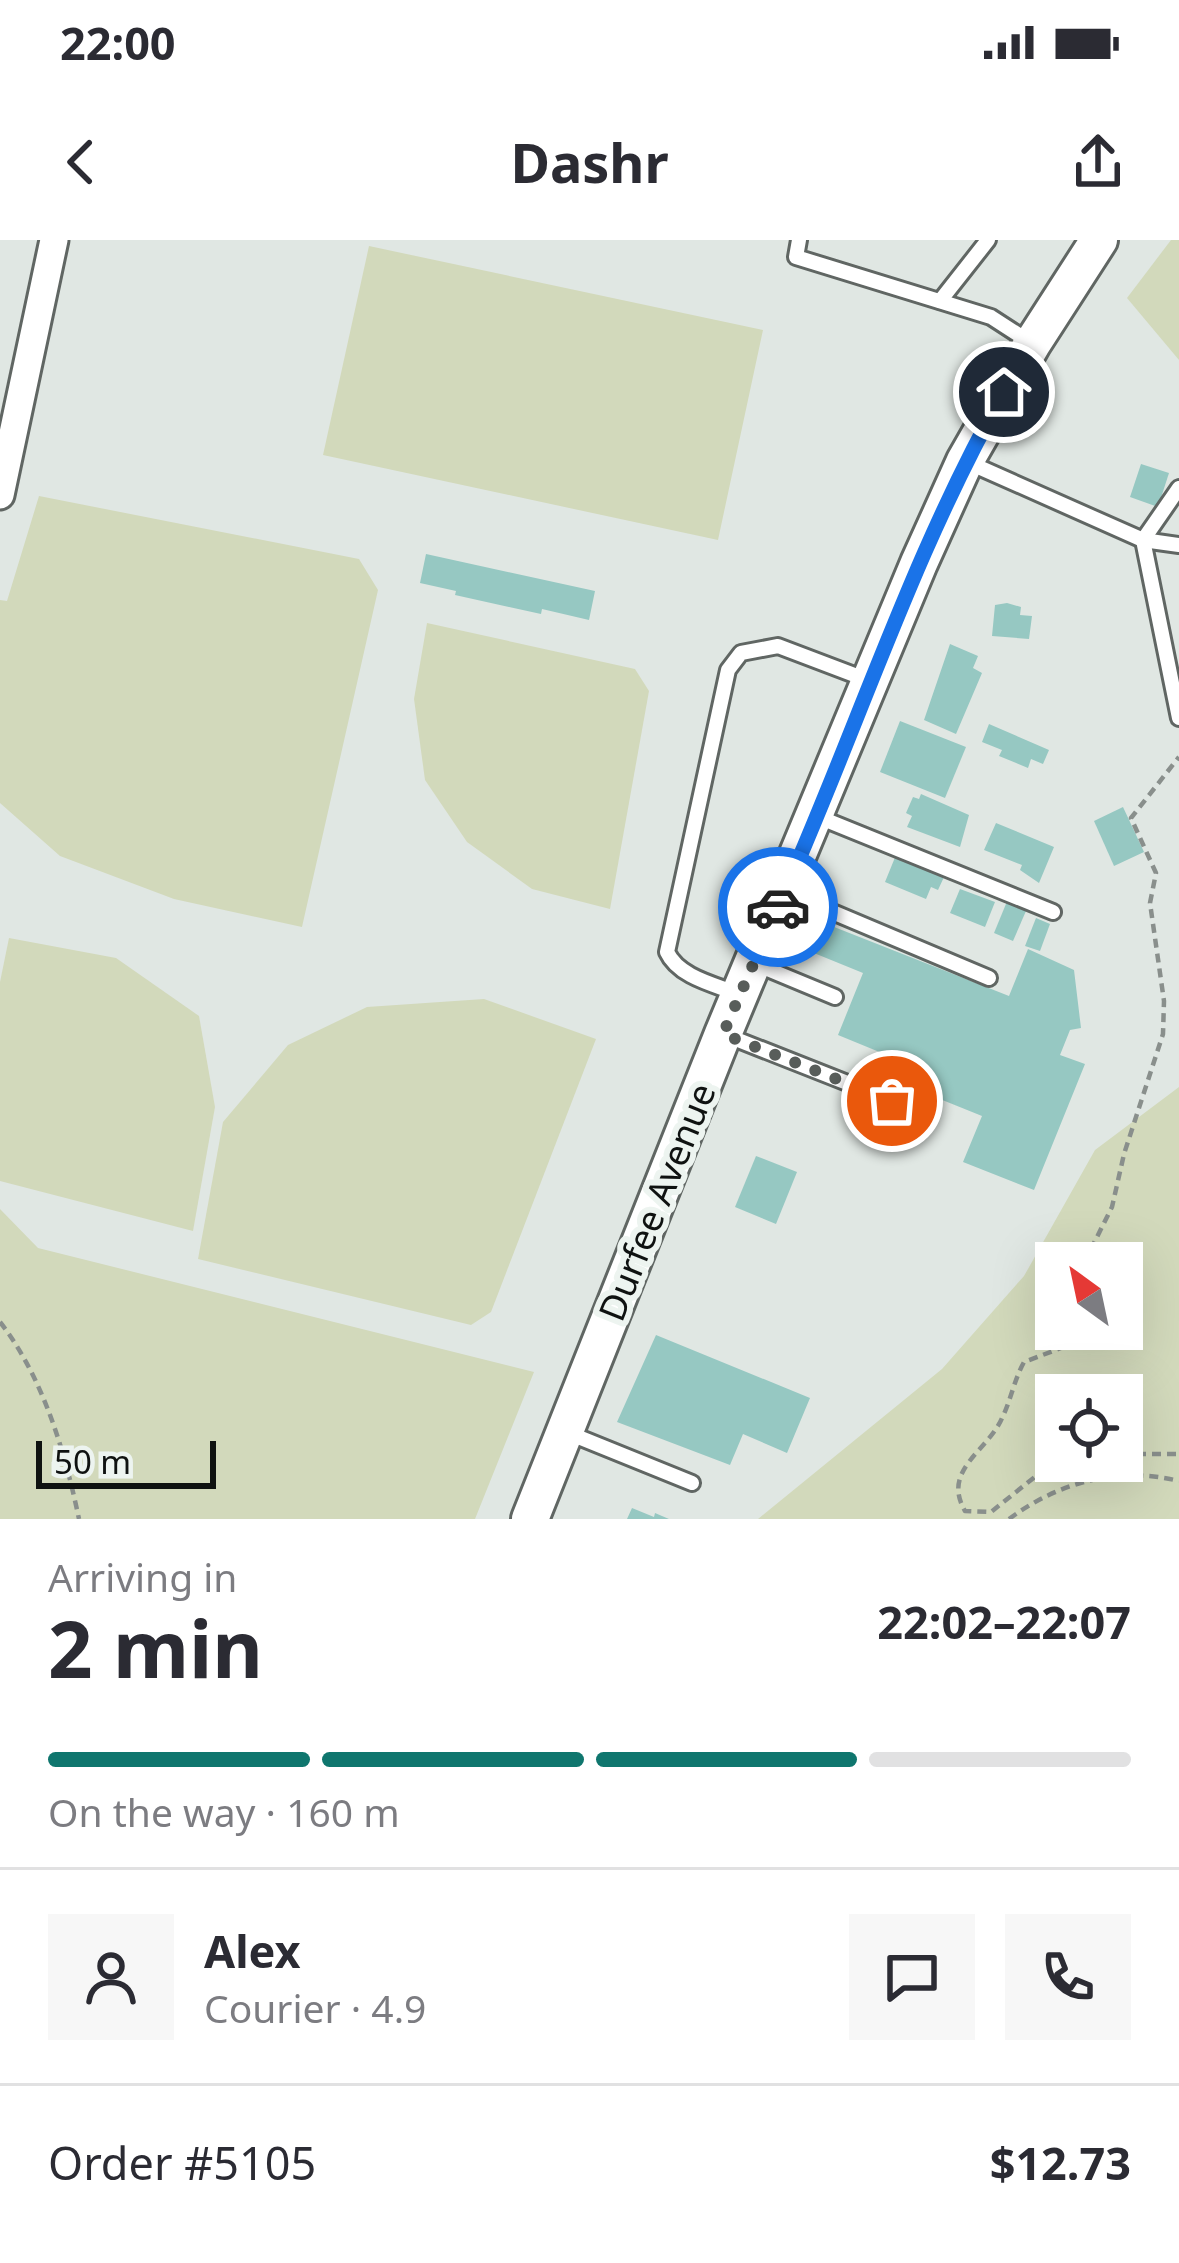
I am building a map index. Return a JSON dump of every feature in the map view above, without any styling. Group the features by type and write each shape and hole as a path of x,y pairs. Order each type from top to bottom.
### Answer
{"main road":[{"name":"Durfee Avenue","path":"530,1519 723,1034 965,461 1099,240"}],"street":[{"path":"0,495 54,240"}],"lane":[{"path":"799,240 796,257 991,317 1032,344"},
{"path":"940,302 988,240"},
{"path":"965,461 1143,540 1179,545"},
{"path":"1179,488 1143,540 1179,718"},
{"path":"835,997 747,979 696,977 672,962 667,952 728,670 742,652 778,646 871,682"},
{"path":"816,816 1053,912"},
{"path":"785,892 989,978"},
{"path":"723,1034 892,1101"},
{"path":"566,1432 692,1483"}],"path":[{"path":"1095,1242 1112,1208 1124,1154 1163,1034 1164,1001 1150,903 1156,873 1132,818 1179,758"},
{"path":"0,1322 44,1402 68,1467 79,1519"},
{"path":"1035,1477 993,1516 965,1511 958,1498 959,1476 1001,1421 1024,1362 1056,1350"},
{"path":"1143,1454 1179,1454"},
{"path":"1009,1519 1035,1500 1087,1479 1149,1474 1179,1481"}],"green space":[{"path":"1171,240 1179,240 1179,360 1127,298"},
{"path":"369,246 763,330 718,540 323,455"},
{"path":"39,496 359,559 378,590 302,927 174,899 60,856 0,803 0,600 7,601"},
{"path":"427,623 635,669 649,691 610,909 532,889 467,842 425,780 414,699"},
{"path":"9,938 116,958 199,1016 215,1107 193,1231 0,1181 0,982"},
{"path":"484,999 596,1039 491,1312 471,1325 198,1259 223,1122 288,1045 367,1007"},
{"path":"1179,1087 1179,1519 758,1519 942,1369 1024,1276 1035,1256 1035,1350 1143,1350 1143,1242 1043,1242 1095,1150"},
{"path":"0,1209 38,1248 534,1372 475,1519 0,1519"}],"building":[{"path":"1141,464 1169,473 1158,507 1130,497"},
{"path":"426,554 595,591 589,620 542,609 541,614 420,583"},
{"path":"995,605 1021,607 1020,615 1032,616 1029,639 992,636"},
{"path":"950,644 978,656 973,668 982,673 956,734 924,720"},
{"path":"900,721 966,747 945,798 880,772"},
{"path":"989,724 1049,750 1043,764 1031,759 1028,768 999,756 1002,750 982,742"},
{"path":"921,794 969,815 960,847 907,827 912,816 906,813 913,797 919,799"},
{"path":"1123,807 1144,852 1114,866 1094,821"},
{"path":"996,823 1054,847 1039,883 1020,870 1022,865 984,850"},
{"path":"896,855 944,877 938,890 931,887 926,899 885,882"},
{"path":"960,889 995,902 985,927 950,913"},
{"path":"1008,899 1026,911 1013,941 994,933"},
{"path":"1036,918 1050,924 1040,951 1025,946"},
{"path":"824,923 1009,996 1028,949 1074,970 1081,1028 1070,1030 1060,1055 1085,1064 1034,1190 963,1162 982,1116 925,1093 933,1074 838,1035 863,973 809,951"},
{"path":"756,1156 797,1172 776,1224 735,1207"},
{"path":"656,1335 810,1398 787,1453 743,1434 730,1465 617,1422"},
{"path":"632,1508 654,1517 655,1513 669,1519 627,1519"}],"way so far":[{"path":"778,907 723,1034 892,1101"}],"route":[{"path":"778,907 919,563 965,461 1004,392"}]}
